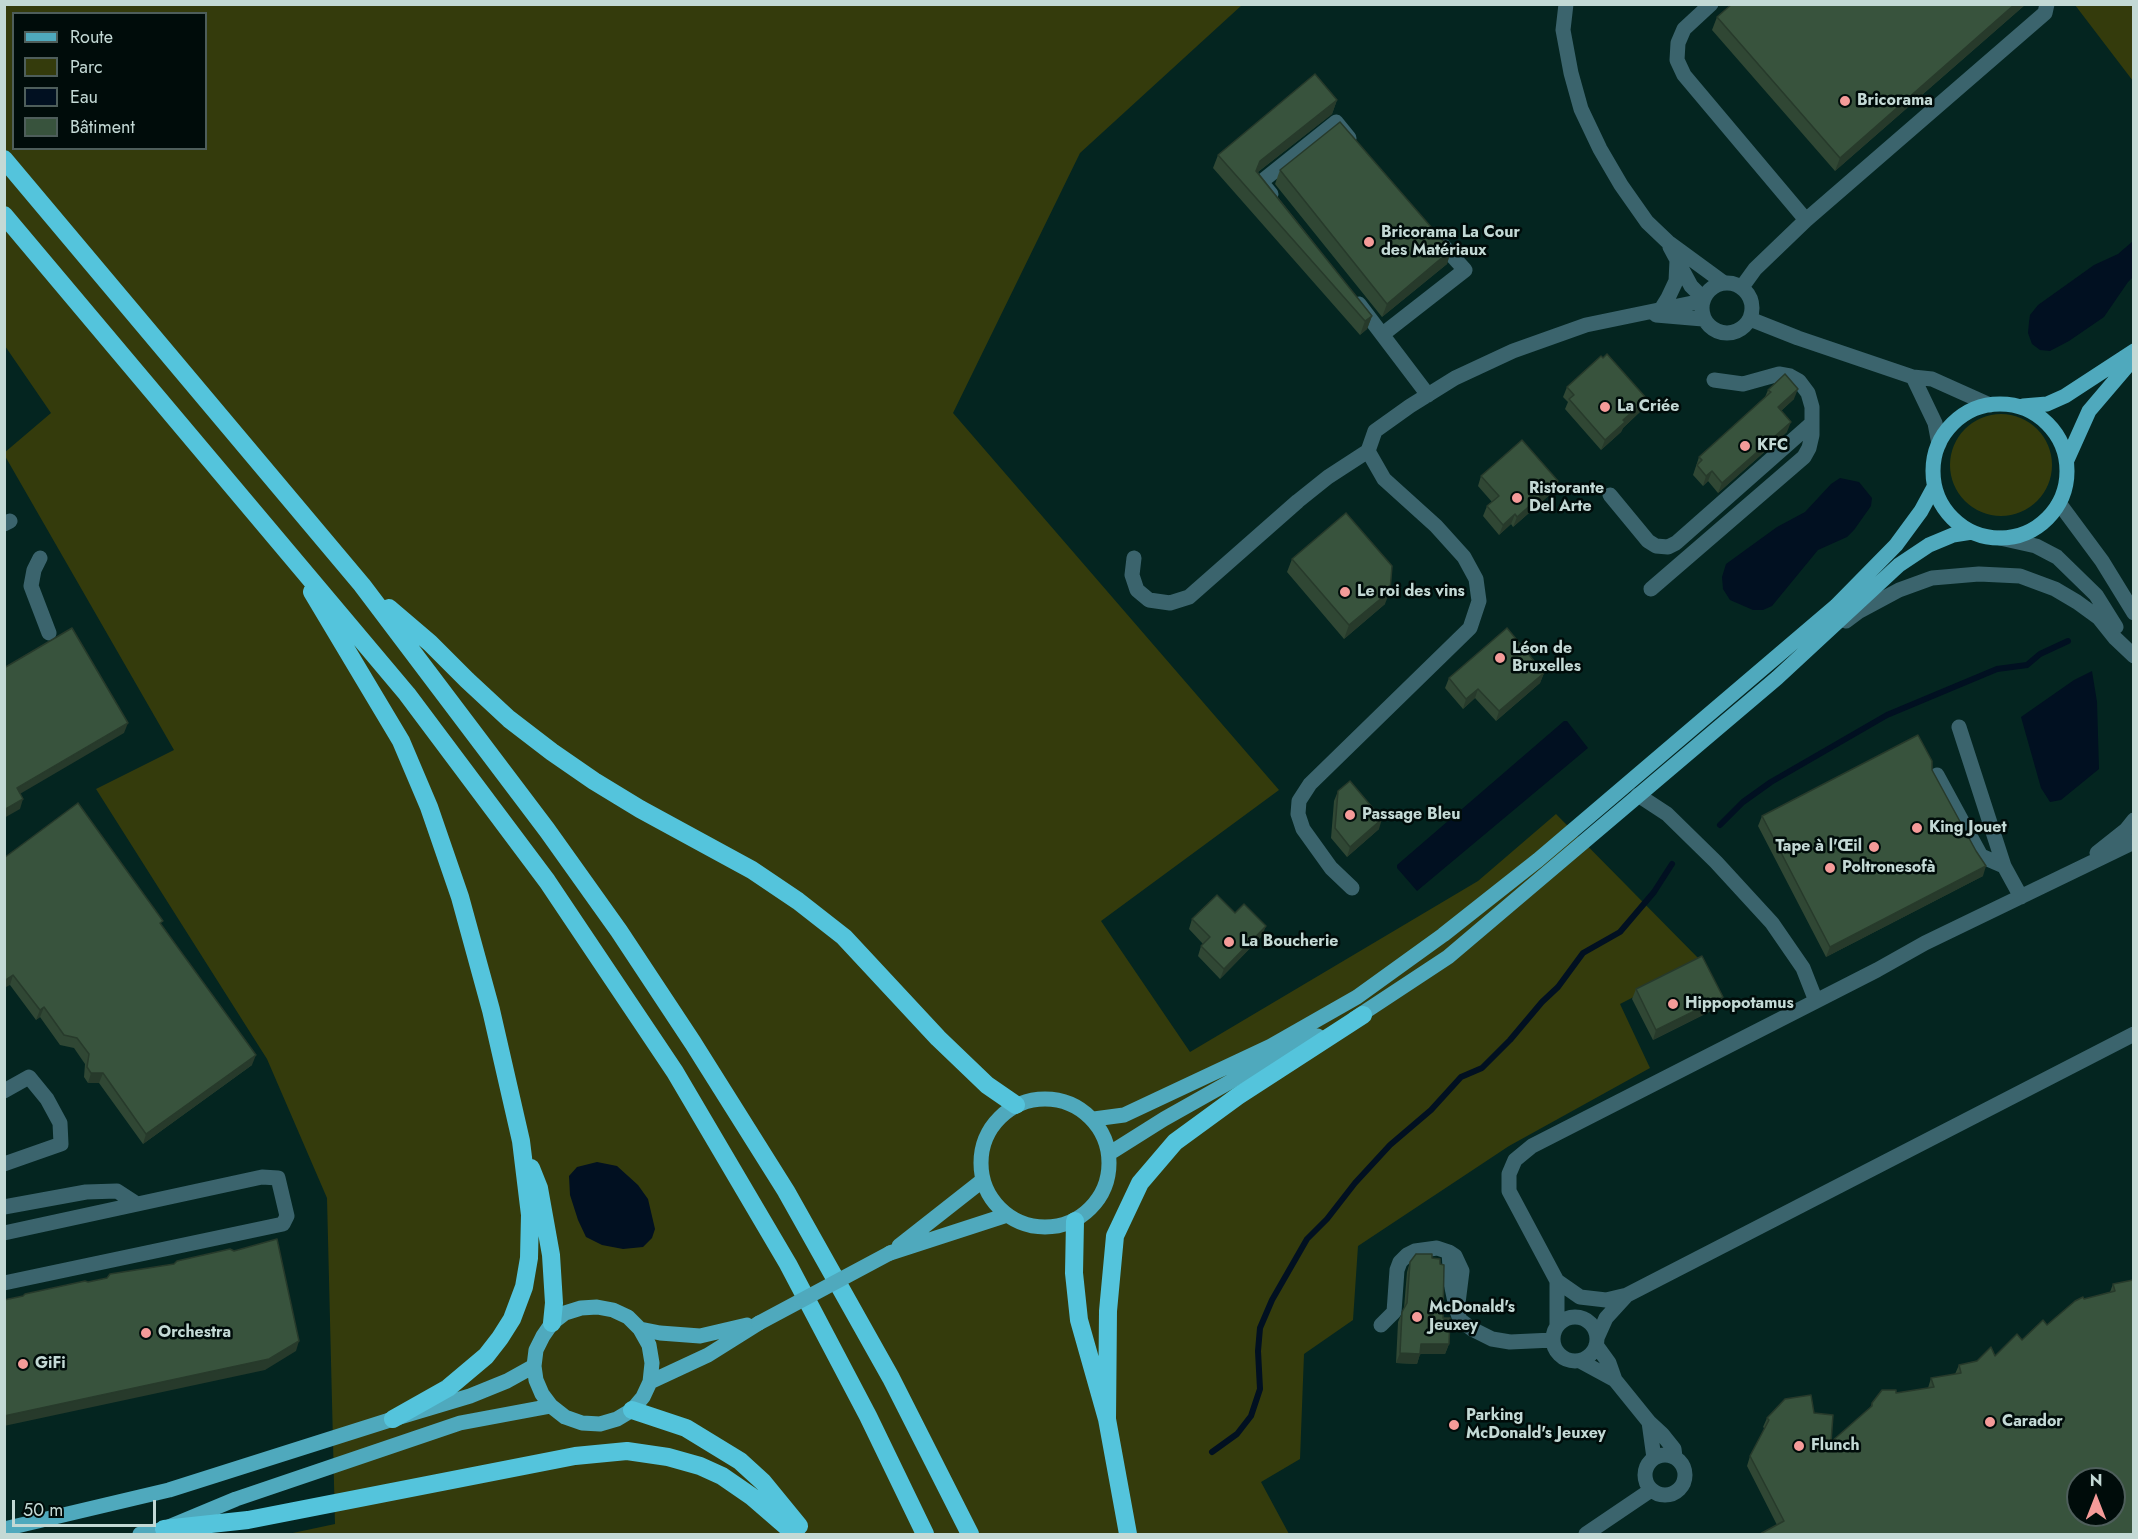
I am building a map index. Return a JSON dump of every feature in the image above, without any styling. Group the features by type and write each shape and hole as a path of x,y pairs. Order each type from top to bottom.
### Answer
{"highway":[{"path":"4,159 363,585 547,830 619,931 786,1191 891,1378 970,1534"},
{"path":"4,215 407,694 547,881 675,1072 788,1264 868,1416 926,1534"},
{"path":"289,552 340,642 401,741 429,807 460,897 490,1010 521,1141 530,1215 529,1258 524,1287 512,1318 500,1338 486,1356 448,1388 393,1419"},
{"path":"363,585 430,643 509,719 552,752 640,809 752,870 798,901 844,937 938,1038 987,1085 1017,1105"},
{"path":"1107,1419 1108,1311 1115,1236 1140,1183 1175,1142 1238,1096 1363,1015"},
{"path":"521,1141 539,1188 551,1255 554,1303 552,1323"},
{"path":"1075,1221 1074,1273 1079,1320 1107,1419 1128,1534"},
{"path":"632,1410 687,1428 740,1461 771,1491 793,1517 803,1534"},
{"path":"164,1529 248,1520 575,1456 627,1451 668,1457 700,1466 722,1476 751,1496 795,1534"}],"main road":[{"path":"2022,406 2042,417 2059,438 2067,460 2067,481 2059,503 2044,522 2024,534 2000,538 1972,532 1955,522 1944,509 1934,487 1934,454 1944,433 1955,420 1976,408 1990,405 2047,404 2065,396 2133,351"},
{"path":"2067,460 2089,411 2133,358"},
{"path":"1094,1119 1124,1114 1271,1046 1357,997 1443,935 1538,860 1836,606 1896,545 1921,511 1934,487"},
{"path":"1110,1153 1164,1119 1268,1061 1363,1015 1448,957 1777,678 1899,565 1929,545 1953,535 1972,532"},
{"path":"1039,1098 1061,1100 1082,1109 1094,1119 1106,1139 1110,1153 1109,1173 1103,1193 1091,1209 1075,1221 1052,1227 1028,1225 1007,1215 996,1205 983,1180 981,1162 983,1144 991,1128 1002,1115 1017,1105 1039,1098"},
{"path":"650,1382 708,1355 759,1323 890,1253 983,1180"},
{"path":"890,1253 1007,1215"},
{"path":"597,1307 628,1317 640,1329 649,1345 652,1363 650,1382 643,1397 632,1410 617,1419 600,1424 582,1423 565,1417 551,1406 539,1387 534,1366 539,1343 552,1323 566,1313 581,1308 597,1307"},
{"path":"640,1329 700,1336 759,1323"},
{"path":"4,1529 169,1490 470,1396 507,1381 534,1366"},
{"path":"140,1534 164,1529 236,1499 460,1423 551,1406"}],"street":[{"path":"1711,4 1684,29 1678,43 1677,60 1684,75 1806,220"},
{"path":"1742,287 1755,269 1806,220 2045,13 2047,4"},
{"path":"1565,5 1563,30 1571,73 1581,109 1600,149 1621,185 1647,222 1668,242 1724,283"},
{"path":"1282,208 1261,182 1317,137 1336,123 1358,148"},
{"path":"1383,334 1465,270 1427,227"},
{"path":"1668,242 1691,286 1703,300"},
{"path":"1652,312 1668,298 1676,281 1677,260"},
{"path":"1724,283 1742,287 1750,296 1753,307 1744,327 1735,333 1724,334 1709,327 1701,310 1708,291 1724,283"},
{"path":"1347,289 1428,395"},
{"path":"1134,558 1132,575 1137,590 1149,600 1170,603 1189,597 1298,501 1328,477 1368,451 1375,431 1455,378 1513,351 1586,325 1703,300"},
{"path":"1652,312 1704,320"},
{"path":"1750,318 1798,338 1913,377 1932,379 1990,405"},
{"path":"1651,589 1804,457 1812,435 1812,407 1808,393 1799,381 1779,374 1743,384 1714,380"},
{"path":"1913,377 1935,423 1939,444"},
{"path":"1610,495 1648,540 1656,546 1668,547 1676,543 1812,423"},
{"path":"1352,888 1331,868 1304,830 1298,814 1299,801 1310,784 1470,628 1479,601 1476,579 1464,558 1436,526 1384,479 1368,451"},
{"path":"2059,503 2102,561 2133,613"},
{"path":"2000,538 2036,546 2057,556 2096,595 2133,655"},
{"path":"40,558 34,570 31,586 49,633"},
{"path":"1777,678 1858,612 1899,590 1932,578 1979,574 2020,576 2055,589 2099,618 2133,655"},
{"path":"1959,727 2004,866 2021,897"},
{"path":"1937,775 1981,856 2004,866"},
{"path":"1638,795 1667,814 1716,862 1772,923 1803,968 1816,1001"},
{"path":"2079,868 2126,830 2133,820"},
{"path":"2133,842 1925,943 1532,1146 1515,1160 1509,1174 1509,1191 1557,1281 1580,1298 1606,1300 1628,1295 2133,1034"},
{"path":"4,1091 29,1077 47,1099 60,1124 61,1144 4,1164"},
{"path":"4,1233 262,1177 278,1178 287,1216 283,1224 4,1283"},
{"path":"4,1207 96,1191 117,1191 137,1204"},
{"path":"1381,1325 1394,1312 1397,1270 1400,1262 1407,1256 1422,1250 1437,1248 1455,1256 1462,1271 1457,1311 1460,1320 1492,1339 1510,1342 1553,1340"},
{"path":"1557,1281 1557,1325 1553,1340 1557,1352 1566,1359 1580,1360 1615,1380"},
{"path":"1580,1360 1590,1355 1606,1318 1628,1295"},
{"path":"1557,1325 1568,1318 1582,1318 1593,1325 1597,1342 1609,1363 1615,1380 1674,1449 1675,1457"},
{"path":"1649,1422 1654,1458"},
{"path":"1668,1455 1675,1457 1685,1471 1682,1487 1671,1495 1657,1494 1647,1485 1645,1472 1647,1465 1654,1458 1668,1455"},
{"path":"1586,1534 1651,1490"}],"green space":[{"path":"5,5 1242,5 1080,153 953,413 1279,790 1101,921 1190,1052 1478,881 1556,814 1702,962 1620,1004 1650,1068 1509,1146 1358,1246 1353,1320 1304,1354 1300,1459 1261,1482 1289,1534 288,1534 335,1524 327,1198 267,1059 96,789 174,750 5,456 4,453 51,413 5,346"},
{"path":"2075,5 2133,5 2133,81"},
{"path":"2001,414 2020,418 2037,429 2048,446 2052,465 2048,484 2037,501 2020,512 2001,516 1982,512 1965,501 1954,484 1950,465 1954,446 1965,429 1982,418"}],"water":[{"path":"2133,241 2133,277 2104,317 2050,351 2040,350 2032,344 2028,333 2030,315 2038,305 2094,265 2118,254"},
{"path":"1840,478 1859,482 1872,498 1871,506 1854,530 1847,537 1818,550 1772,606 1763,610 1753,610 1730,600 1723,589 1722,577 1726,564 1777,527 1805,512 1831,484"},
{"path":"2092,671 2097,702 2099,769 2061,800 2050,802 2041,788 2021,717 2074,680"},
{"path":"1564,721 1567,721 1588,748 1417,891 1397,868 1397,865"},
{"path":"597,1162 617,1166 638,1185 648,1199 655,1229 652,1238 643,1247 623,1249 602,1245 586,1237 570,1195 569,1176 577,1167"}],"building":[{"name":"Bricorama","path":"1732,4 2015,4 1840,158 1717,17"},
{"path":"1315,74 1337,100 1260,161 1256,171 1372,316 1365,321 1218,155"},
{"name":"Bricorama La Cour des Matériaux","path":"1340,122 1451,250 1387,304 1280,170"},
{"name":"La Criée","path":"1607,354 1647,399 1605,440 1569,399 1574,395 1567,387 1601,356 1603,358"},
{"name":"KFC","path":"1785,374 1798,389 1778,407 1791,422 1722,483 1712,471 1706,476 1697,465 1702,460 1699,457 1771,392 1768,390"},
{"name":"Ristorante Del Arte","path":"1522,440 1558,481 1517,517 1515,514 1503,525 1487,506 1499,496 1481,476"},
{"name":"Le roi des vins","path":"1346,513 1392,566 1390,591 1349,625 1292,559"},
{"path":"72,628 128,723 17,788 23,799 4,810 4,668"},
{"name":"Léon de Bruxelles","path":"1507,628 1544,673 1499,711 1478,689 1466,699 1449,678"},
{"path":"1918,735 1932,761 1932,770 1986,866 1830,947 1762,816"},
{"name":"Passage Bleu","path":"1350,781 1382,819 1350,847 1335,828 1338,791"},
{"path":"78,803 163,921 160,923 256,1055 146,1134 103,1073 91,1073 87,1067 89,1054 77,1038 64,1035 44,1007 40,1010 13,975 4,981 4,858"},
{"name":"La Boucherie","path":"1217,895 1235,913 1244,904 1266,926 1224,969 1201,946 1210,937 1192,919"},
{"name":"Hippopotamus","path":"1702,956 1723,997 1656,1030 1636,989"},
{"path":"277,1239 299,1341 269,1359 4,1416 4,1300 107,1278 110,1274 174,1264 177,1261 230,1249 234,1251"},
{"name":"McDonald's Jeuxey","path":"1416,1254 1432,1254 1432,1258 1440,1259 1440,1264 1444,1265 1443,1318 1450,1318 1449,1344 1421,1344 1420,1354 1400,1353 1402,1312 1407,1303 1410,1262"},
{"path":"2133,1280 2133,1534 1760,1534 1784,1521 1750,1456 1769,1420 1767,1418 1785,1399 1811,1395 1814,1413 1833,1415 1831,1442 1872,1406 1882,1390 1896,1390 1896,1393 1934,1387 1931,1378 1961,1373 1959,1365 1977,1361 1991,1347 1995,1356 2017,1334 2022,1340 2043,1320 2047,1325 2075,1301 2083,1297 2084,1299 2115,1291 2113,1284"}],"waterway":[{"path":"1720,825 1743,802 1771,782 1887,715 1997,669 2027,665 2040,654 2068,641"},
{"path":"1212,1452 1237,1434 1251,1416 1260,1389 1258,1351 1260,1328 1272,1300 1307,1239 1390,1145 1431,1110 1461,1077 1482,1068 1510,1040 1558,987 1583,953 1620,932 1654,892 1672,864"}],"place":[{"name":"Bricorama","path":"1845,101"},
{"name":"Bricorama La Cour des Matériaux","path":"1369,242"},
{"name":"La Criée","path":"1605,407"},
{"name":"KFC","path":"1745,446"},
{"name":"Ristorante Del Arte","path":"1517,498"},
{"name":"Le roi des vins","path":"1345,592"},
{"name":"Léon de Bruxelles","path":"1500,658"},
{"name":"Passage Bleu","path":"1350,815"},
{"name":"King Jouet","path":"1917,828"},
{"name":"Tape à l'Œil","path":"1874,847"},
{"name":"Poltronesofà","path":"1830,868"},
{"name":"La Boucherie","path":"1229,942"},
{"name":"Hippopotamus","path":"1673,1004"},
{"name":"McDonald's Jeuxey","path":"1417,1317"},
{"name":"Orchestra","path":"146,1333"},
{"name":"GiFi","path":"23,1364"},
{"name":"Carador","path":"1990,1422"},
{"name":"Parking McDonald's Jeuxey","path":"1454,1425"},
{"name":"Flunch","path":"1799,1446"}]}
